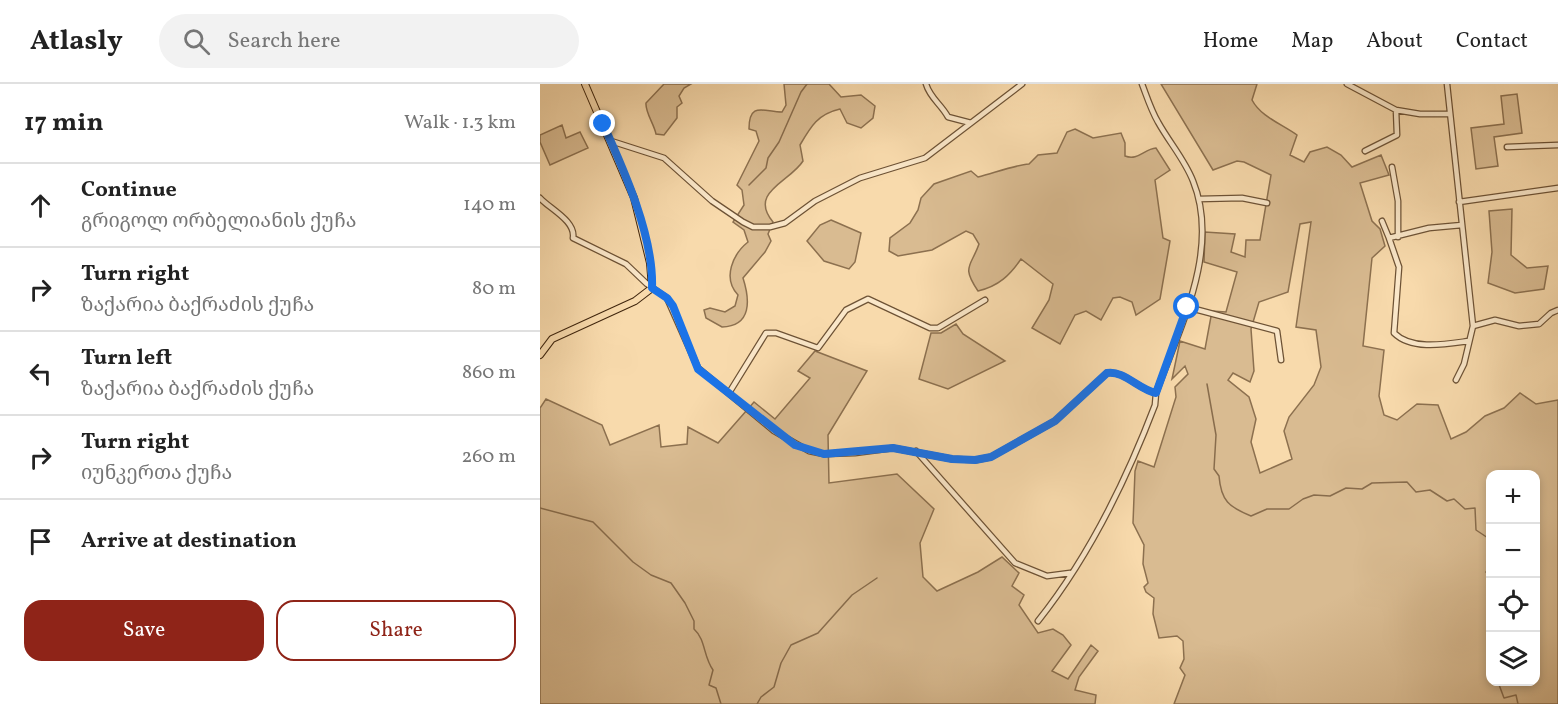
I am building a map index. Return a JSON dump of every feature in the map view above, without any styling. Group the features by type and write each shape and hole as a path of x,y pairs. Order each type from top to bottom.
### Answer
{"main road":[{"path":"540,355 552,339 635,301 652,288 650,263 634,198 585,84"}],"street":[{"path":"926,84 930,95 941,105 948,117 971,123"},
{"path":"611,141 664,158 712,201 743,222 753,227 770,227 785,223 815,201 860,178 896,165 921,160 1022,84"},
{"path":"1038,621 1072,572 1121,487 1155,405 1156,393 1187,307 1199,261 1202,240 1194,182 1157,120 1142,84"},
{"path":"1347,84 1396,110 1420,114 1448,114"},
{"path":"1447,84 1448,114 1473,326 1464,364 1456,380"},
{"path":"1365,151 1396,135 1396,110"},
{"path":"1507,147 1558,145"},
{"path":"1392,167 1399,206 1398,237"},
{"path":"1459,202 1558,188"},
{"path":"540,198 568,224 574,234 573,238 626,264 652,288 667,298 673,306 698,369 774,431 809,451 824,454 855,453 893,448 952,459 975,460 991,457 1055,421 1107,373 1116,373 1139,388 1156,393"},
{"path":"1198,200 1242,198 1267,203"},
{"path":"1382,221 1399,267 1394,333 1413,342 1437,345 1469,341"},
{"path":"1389,238 1429,228 1462,225"},
{"path":"729,393 765,333 776,333 818,348 846,310 868,299 930,328 938,328 985,300"},
{"path":"1187,307 1277,331 1281,360"},
{"path":"1473,326 1495,320 1519,326 1539,324 1558,310"},
{"path":"916,451 1015,563 1047,576 1064,576 1072,572"}],"shaded area":[{"path":"664,84 691,84 684,88 679,96 682,103 677,107 677,118 664,135 656,134 646,103"},
{"path":"784,84 829,84 841,97 861,95 875,106 873,118 861,128 847,123 840,109 826,114 812,127 800,145 803,161 774,188 765,203 773,222 768,234 771,241 765,252 743,278 747,295 744,317 732,326 722,327 706,318 704,310 710,308 725,312 735,306 738,295 731,281 731,267 738,253 748,242 744,230 733,222 744,205 742,190 737,185 759,141 756,131 749,129 750,120 755,111 759,110 782,112 786,105"},
{"path":"1161,84 1257,84 1252,100 1266,116 1297,135 1290,155 1304,162 1310,152 1327,147 1341,155 1352,167 1381,155 1389,175 1360,183 1372,221 1380,229 1385,246 1372,258 1363,346 1384,350 1379,396 1384,415 1397,420 1417,404 1438,405 1451,439 1466,432 1485,416 1504,408 1520,393 1536,404 1558,400 1558,704 1174,704 1185,675 1180,668 1184,659 1183,641 1177,636 1159,638 1153,614 1154,598 1146,592 1144,587 1148,583 1143,564 1144,545 1133,523 1135,471 1138,461 1154,467 1176,397 1175,387 1188,374 1185,366 1172,379 1180,341 1205,349 1212,311 1226,312 1237,272 1204,262 1205,232 1235,234 1231,252 1245,257 1246,240 1260,240 1271,175 1237,161 1213,170","holes":["1311,222 1296,327 1316,330 1321,367 1314,385 1289,417 1284,431 1292,459 1260,473 1251,442 1256,419 1249,397 1228,380 1233,373 1250,382 1254,371 1251,329 1259,302 1288,292 1300,224"]},
{"path":"1517,94 1522,133 1494,137 1498,166 1476,169 1471,128 1504,124 1501,96"},
{"path":"562,125 566,138 580,132 588,148 550,165 540,142 540,135"},
{"path":"1075,129 1093,138 1121,133 1125,143 1125,156 1134,157 1156,148 1170,170 1155,180 1163,238 1170,241 1160,299 1136,315 1132,302 1120,297 1113,298 1101,320 1086,311 1075,315 1060,344 1032,328 1049,300 1053,284 1021,259 1003,279 978,291 969,271 979,244 973,234 966,231 932,250 898,256 889,251 890,238 910,223 918,210 921,198 934,184 971,171 978,177 1029,164 1038,155 1057,153 1067,132"},
{"path":"1512,209 1511,255 1527,268 1548,266 1544,289 1515,293 1488,283 1492,252 1489,211"},
{"path":"831,220 861,233 855,262 849,269 824,261 807,241 820,225"},
{"path":"956,324 963,334 1005,361 948,389 919,379 931,333 941,333"},
{"path":"815,351 867,371 828,435 829,483 897,474 934,509 920,543 923,577 937,591 978,572 1002,557 1019,573 1012,586 1024,595 1019,605 1038,633 1053,629 1063,635 1071,645 1052,671 1068,679 1091,645 1098,651 1079,677 1075,690 1096,695 1095,704 540,704 540,408 546,399 602,425 610,445 659,425 661,447 687,444 688,427 718,443 754,402 775,419 810,378 798,371"}],"waterway":[{"path":"749,185 766,168 768,158 779,142 801,92 807,84"},
{"path":"1207,384 1216,435 1214,469 1219,476 1224,497 1237,509 1251,516 1267,509 1289,509 1303,499 1314,495 1330,496 1346,488 1362,489 1372,483 1407,482 1416,492 1430,490 1447,501 1454,499 1465,509 1475,508 1476,530 1486,537"},
{"path":"540,508 593,522 633,562 651,575 671,583 694,621 694,629 701,638 713,670 709,685 716,688 721,704"},
{"path":"757,704 761,697 774,687 781,663 791,645 818,633 852,595 877,578"},
{"path":"1500,686 1504,698 1516,695 1518,704"}],"route":[{"path":"603,124 634,198 650,263 652,288 667,298 673,306 695,365 774,431 809,451 824,454 904,448 952,459 975,460 991,457 1055,421 1107,373 1116,373 1139,388 1156,393 1187,307"}]}
